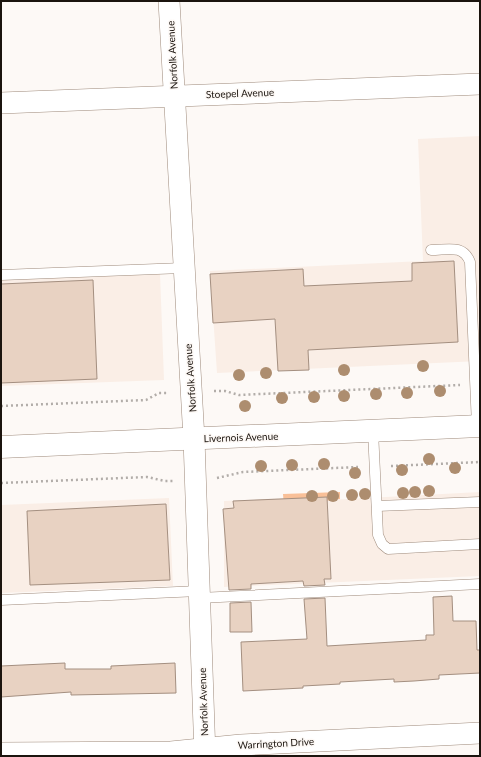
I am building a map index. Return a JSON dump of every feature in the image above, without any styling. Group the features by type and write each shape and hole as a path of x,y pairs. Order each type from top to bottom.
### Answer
{"street":[{"name":"Norfolk Avenue","path":"169,1 183,268 194,439 205,753"},
{"name":"Stoepel Avenue","path":"1,104 480,84"},
{"name":"Livernois Avenue","path":"1,447 478,426"},
{"name":"Warrington Drive","path":"1,753 205,753 236,745 480,733"}],"lane":[{"path":"431,250 458,249 467,254 470,262 478,426"},
{"path":"1,275 183,268"},
{"path":"373,431 378,535 382,544 388,549 480,544"},
{"path":"377,506 480,502"},
{"path":"1,600 480,584"}],"path":[{"path":"208,391 225,391 239,395 475,385"},
{"path":"1,406 146,400 159,393"},
{"path":"219,478 243,472 480,462"},
{"path":"1,483 147,477 165,481"}],"shaded area":[{"path":"480,136 480,361 217,373 210,271 423,261 418,139"},
{"path":"160,274 164,380 1,386 1,280"},
{"path":"340,492 340,499 284,506 283,494"},
{"path":"480,492 480,576 224,587 224,501 328,496 329,500"},
{"path":"169,498 173,586 1,593 1,505"}],"building":[{"path":"454,261 458,342 308,350 309,370 278,371 275,319 213,323 210,274 303,269 304,286 412,281 412,263"},
{"path":"93,280 97,379 1,383 1,284"},
{"path":"327,497 331,579 324,579 325,585 304,586 303,581 251,584 251,589 229,590 223,509 234,508 233,501"},
{"path":"166,504 170,580 30,585 27,511"},
{"path":"452,596 453,621 476,621 477,650 480,650 480,673 439,675 439,679 414,681 394,682 394,679 340,682 340,684 303,686 303,688 243,691 241,642 307,639 304,599 325,598 327,646 426,640 426,635 434,635 433,597"},
{"path":"251,602 252,632 230,632 230,603"},
{"path":"65,663 65,669 111,669 111,666 175,663 176,693 71,695 71,692 1,697 1,666"}]}
